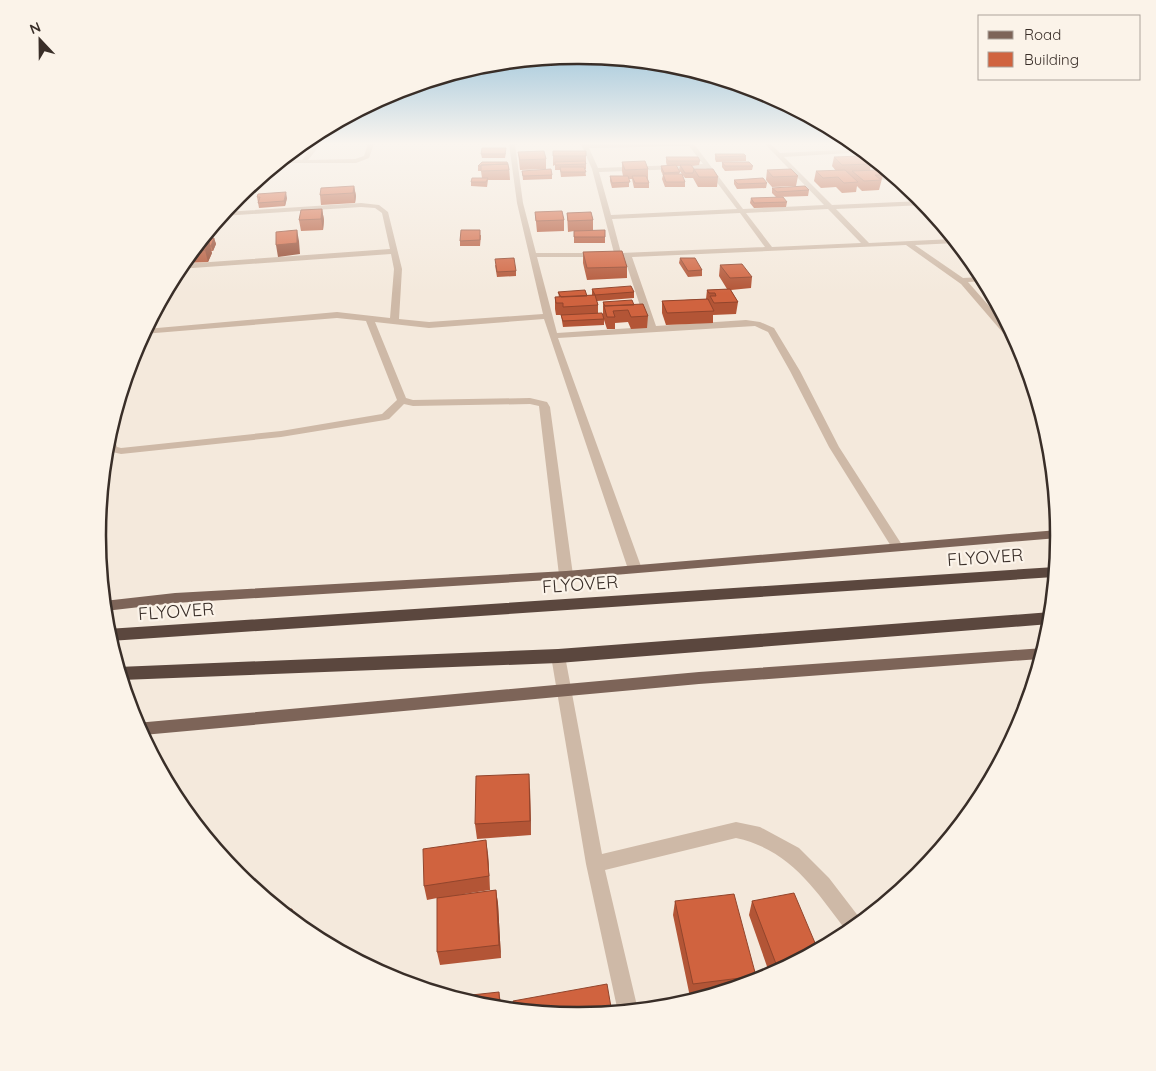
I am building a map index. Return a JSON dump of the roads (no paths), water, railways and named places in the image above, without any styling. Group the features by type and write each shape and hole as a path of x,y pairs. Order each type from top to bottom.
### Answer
{"highway":[{"name":"FLYOVER","path":"117,635 1048,572"},
{"path":"126,672 558,656 1043,619"}],"main road":[{"path":"111,605 175,598 566,575 1050,535"},
{"path":"148,728 699,678 1035,654"}],"street":[{"path":"519,194 553,336 635,569"},
{"path":"602,194 622,255 652,329"},
{"path":"729,194 770,249"},
{"path":"817,194 867,245"},
{"path":"608,216 913,203"},
{"path":"233,213 370,205 382,209 385,212 398,269 394,321"},
{"path":"532,255 622,255 947,241"},
{"path":"907,243 962,280 999,322"},
{"path":"191,266 394,251"},
{"path":"962,280 974,279"},
{"path":"153,331 337,316 440,325 548,316"},
{"path":"369,318 402,400 413,403 530,401 543,404 545,407 566,575"},
{"path":"553,336 746,323 757,324 771,330 795,371 834,447 898,548"},
{"path":"114,449 121,451 273,435 385,417 402,400"},
{"path":"558,656 595,864 626,1004"},
{"path":"595,864 736,830 760,835 793,854 822,884 850,921"}]}
